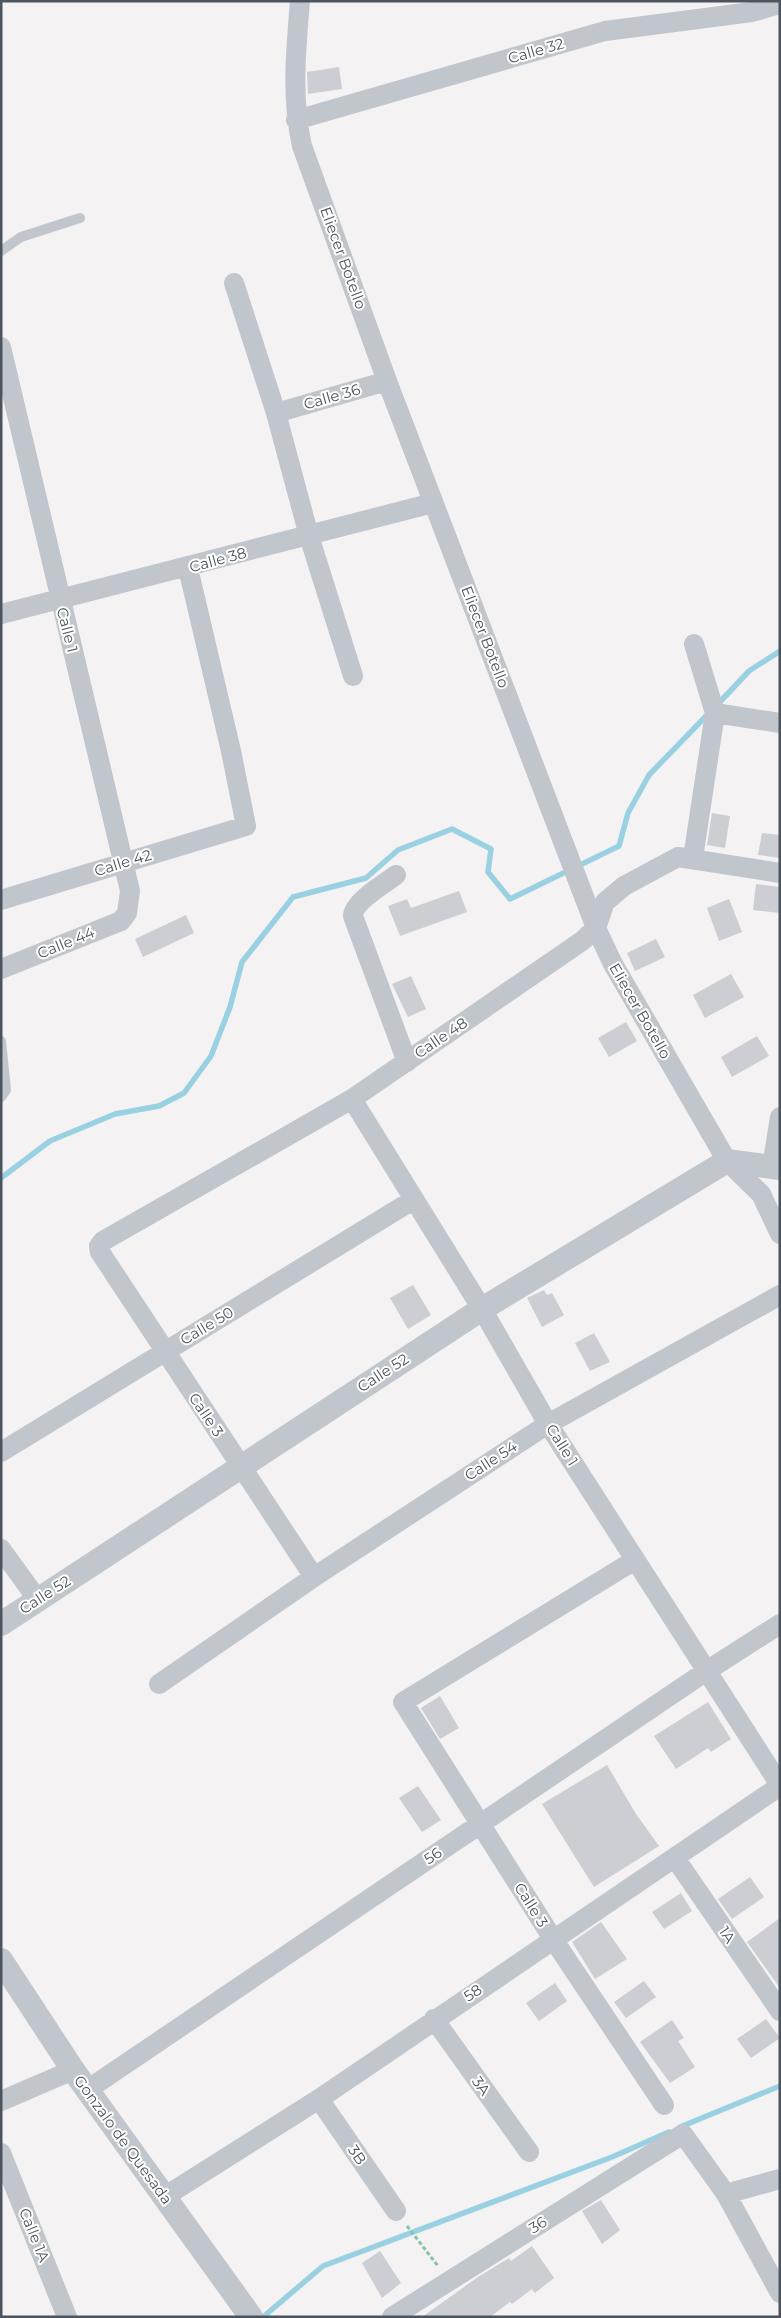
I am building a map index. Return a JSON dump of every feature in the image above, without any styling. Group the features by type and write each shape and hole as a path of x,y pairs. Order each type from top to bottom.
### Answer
{"street":[{"name":"Eliecer Botello","path":"300,1 294,78 296,120 302,146 387,381 596,928 613,964 727,1161 761,1194 780,1234"},
{"name":"Calle 32","path":"296,120 605,31 780,4"},
{"path":"234,284 276,413 309,536 352,676"},
{"name":"Calle 1","path":"1,347 130,891 127,913"},
{"name":"Calle 36","path":"276,413 387,381"},
{"name":"Calle 38","path":"1,614 188,568 434,503"},
{"name":"Calle 42","path":"1,900 246,826 231,750 188,568"},
{"path":"693,858 715,714 694,644"},
{"path":"715,714 780,723"},
{"name":"Calle 48","path":"100,1252 99,1246 103,1241 352,1099 582,941 596,928 605,902 624,886 678,857 780,873"},
{"path":"396,876 361,901 353,912 353,916 407,1062"},
{"name":"Calle 44","path":"2,967 121,921 127,913"},
{"name":"Calle 1","path":"352,1099 482,1309 548,1424 705,1672 780,1785"},
{"path":"727,1161 776,1168 780,1117"},
{"name":"Calle 52","path":"1,1624 482,1309 727,1161"},
{"name":"Calle 50","path":"1,1452 413,1200"},
{"name":"Calle 3","path":"100,1252 164,1352 314,1577"},
{"name":"Calle 54","path":"159,1684 314,1577 548,1424 780,1295"},
{"path":"1,1549 38,1600"},
{"name":"Calle 3","path":"635,1560 403,1702 553,1939 664,2105"},
{"name":"56","path":"87,2090 705,1672 780,1624"},
{"name":"58","path":"164,2197 319,2098 780,1785"},
{"name":"1A","path":"675,1858 780,2011"},
{"name":"Gonzalo de Quesada","path":"1,1960 87,2090 251,2317"},
{"name":"3A","path":"434,2019 529,2152"},
{"path":"1,2101 73,2070"},
{"name":"3B","path":"319,2098 396,2211"},
{"name":"36","path":"392,2317 683,2134 726,2194"},
{"name":"Calle 1A","path":"1,2152 67,2317"},
{"path":"780,2179 726,2194 780,2294"}],"lane":[{"path":"1,251 20,237 80,218"},
{"path":"1,1041 6,1090 1,1098"}],"path":[{"path":"396,2211 449,2281"}],"building":[{"path":"339,67 342,89 308,94 307,72"},
{"path":"712,813 730,816 725,848 707,845"},
{"path":"762,833 780,835 780,858 758,855"},
{"path":"756,884 780,887 780,913 753,910"},
{"path":"459,891 467,912 400,936 388,906 407,899 411,908"},
{"path":"729,899 742,932 719,941 707,908"},
{"path":"186,915 194,933 143,957 135,939"},
{"path":"656,939 665,957 635,971 627,953"},
{"path":"731,974 744,997 705,1018 693,995"},
{"path":"411,976 426,1009 408,1017 392,984"},
{"path":"626,1022 637,1041 609,1057 598,1038"},
{"path":"757,1036 769,1056 732,1077 721,1057"},
{"path":"413,1285 431,1315 408,1329 390,1298"},
{"path":"544,1290 547,1295 552,1293 564,1315 542,1327 527,1298"},
{"path":"594,1333 610,1362 590,1371 575,1343"},
{"path":"440,1696 459,1728 440,1739 421,1708"},
{"path":"708,1702 731,1739 711,1752 708,1748 676,1769 654,1736"},
{"path":"607,1765 636,1814 659,1846 594,1887 542,1804"},
{"path":"418,1786 441,1820 422,1832 399,1798"},
{"path":"750,1877 764,1897 732,1919 718,1899"},
{"path":"681,1893 692,1911 664,1929 652,1912"},
{"path":"780,1918 780,1988 747,1942"},
{"path":"601,1922 627,1959 595,1979 572,1942"},
{"path":"644,1981 656,1997 626,2018 614,2002"},
{"path":"555,1983 567,2001 539,2021 526,2003"},
{"path":"766,2019 780,2038 751,2058 737,2039"},
{"path":"672,2020 684,2038 678,2041 695,2067 670,2083 640,2042"},
{"path":"601,2200 620,2230 602,2244 582,2211"},
{"path":"532,2246 554,2278 535,2293 532,2289 490,2317 422,2317 478,2277 509,2258 511,2261"},
{"path":"380,2251 401,2283 382,2298 362,2263"}],"waterway":[{"path":"717,705 749,671 780,651"},
{"path":"1,1178 50,1141 115,1114 159,1106 184,1093 211,1056 230,1007 242,962 293,897 366,878 398,850 452,829 491,849 488,872 510,899 619,846 628,813 649,775 709,713"},
{"path":"680,2127 780,2086"},
{"path":"263,2317 323,2266 612,2157 669,2132"}]}
